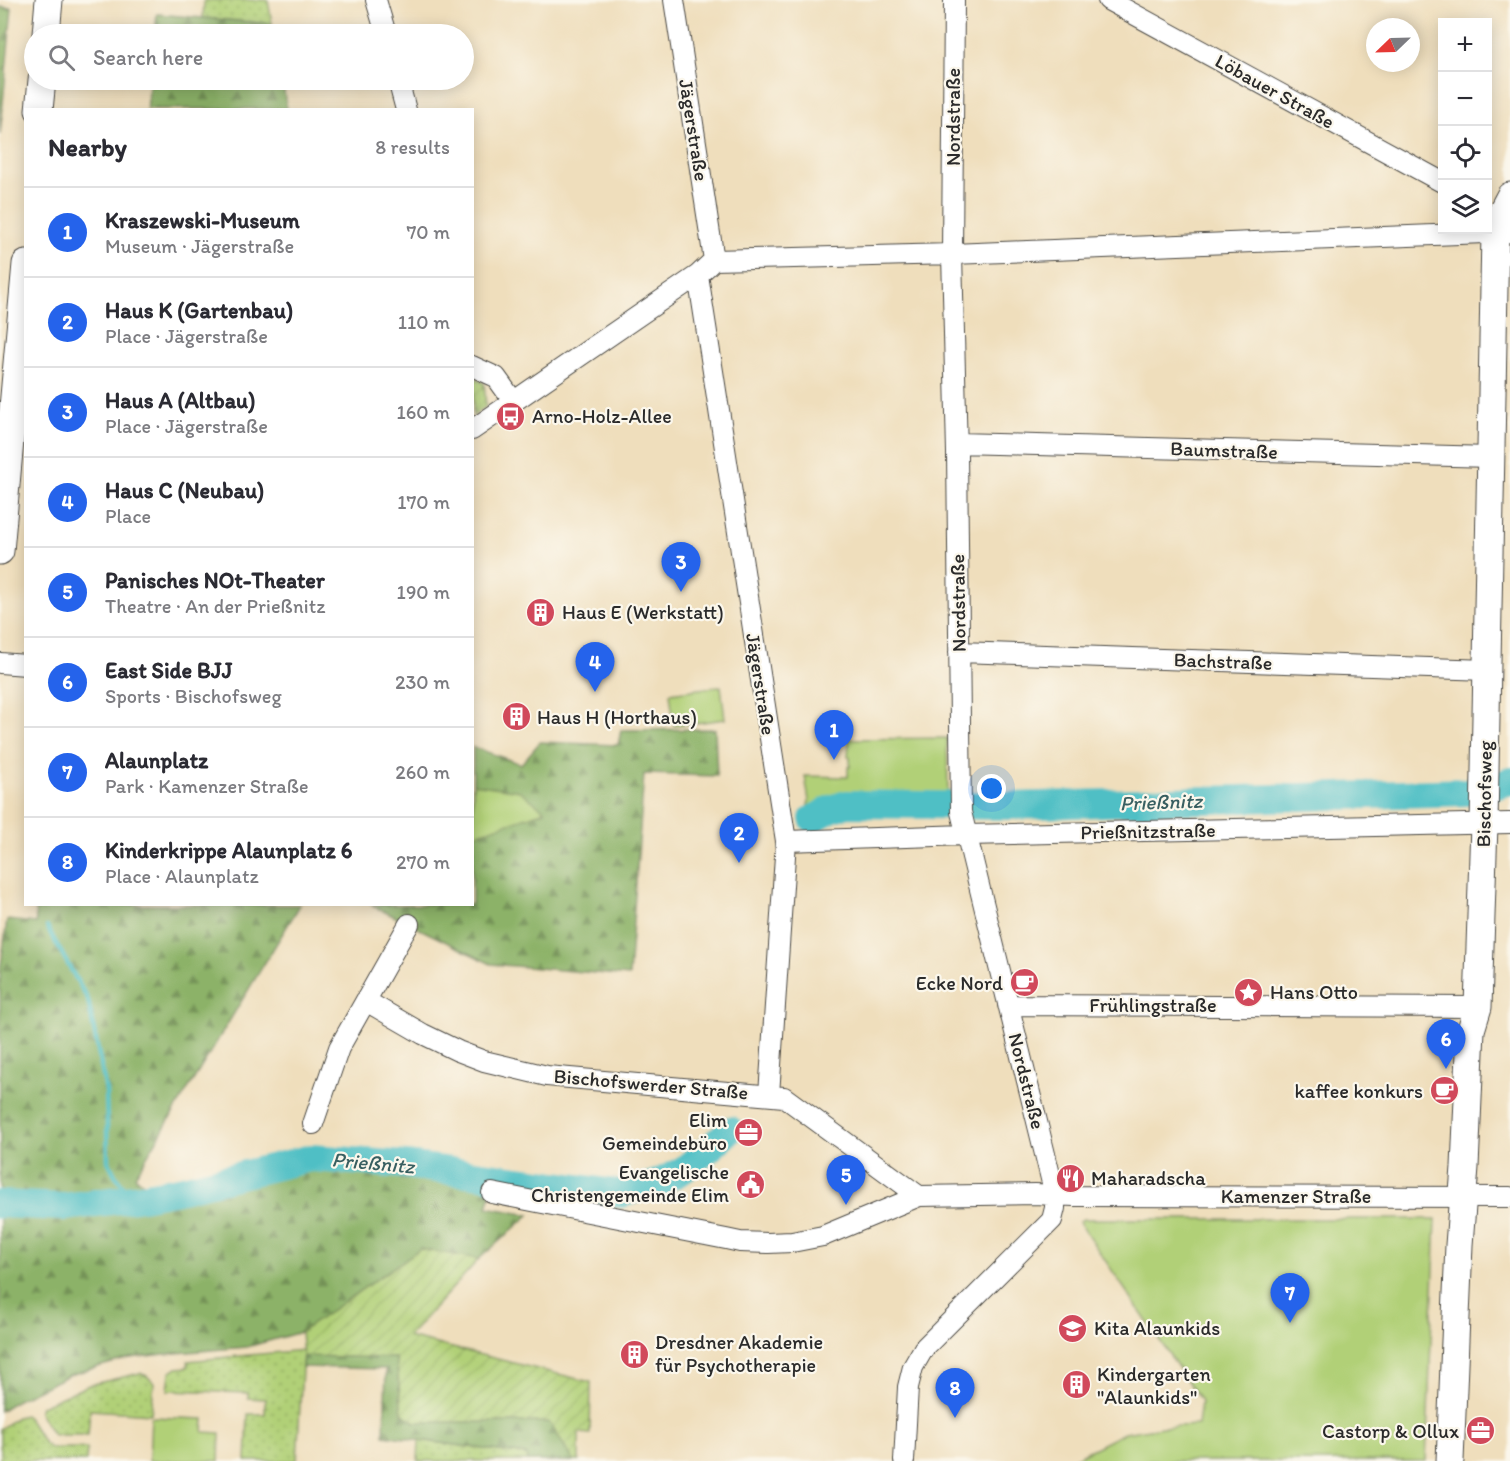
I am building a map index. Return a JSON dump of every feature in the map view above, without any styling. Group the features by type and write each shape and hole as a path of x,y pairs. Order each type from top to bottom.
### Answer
{"street":[{"path":"47,24 49,0"},
{"path":"376,0 383,24"},
{"name":"Jägerstraße","path":"674,0 714,260"},
{"name":"Nordstraße","path":"954,0 952,254 957,443 961,805 966,835 1055,1195"},
{"name":"Löbauer Straße","path":"1108,0 1439,180"},
{"path":"39,108 41,90"},
{"path":"401,90 405,108"},
{"name":"Bischofsweg","path":"1450,1461 1471,1030 1479,1006 1491,457 1503,233 1500,215 1510,196"},
{"path":"474,429 698,275 714,260 952,254 1503,233"},
{"name":"Jägerstraße","path":"698,275 786,841 770,1095"},
{"path":"0,552 24,286"},
{"path":"474,367 496,377 514,402"},
{"name":"Baumstraße","path":"957,443 1491,457"},
{"name":"Bachstraße","path":"959,652 1487,670"},
{"path":"0,663 23,665"},
{"name":"Prießnitzstraße","path":"786,841 966,835 1484,800 1510,823"},
{"path":"313,1124 339,1048 409,924"},
{"name":"Bischofswerder Straße","path":"366,1001 458,1051 547,1076 784,1097 919,1196"},
{"name":"Frühlingstraße","path":"1008,1005 1479,1006"},
{"path":"492,1193 741,1242 768,1243 792,1242 824,1236 919,1196"},
{"path":"904,1461 908,1387 913,1367 924,1348 1052,1220 1055,1195"},
{"name":"Kamenzer Straße","path":"919,1196 1501,1197"}],"green space":[{"path":"204,0 268,0 272,24 203,18"},
{"path":"0,7 12,8 0,135"},
{"path":"157,14 272,24 156,24"},
{"path":"149,90 284,90 287,108 147,108"},
{"path":"474,378 484,383 486,406 474,415"},
{"path":"721,686 725,719 674,726 670,693"},
{"path":"715,729 717,776 644,774 629,976 491,964 373,906 474,906 474,747 521,764 540,742 618,745 621,730"},
{"path":"947,738 948,795 843,796 809,816 806,813 809,801 805,776 848,777 849,739"},
{"path":"474,784 520,791 545,811 474,835"},
{"path":"35,906 299,906 135,1176 150,1189 317,1149 498,1171 487,1207 529,1215 479,1259 420,1249 301,1332 247,1347 130,1358 69,1375 17,1400 0,1411 0,972 7,920 36,923"},
{"path":"1083,1219 1436,1219 1426,1461 1069,1461 1124,1433 1162,1427 1198,1425 1201,1401 1079,1222"},
{"path":"420,1249 479,1259 408,1337 591,1382 590,1434 579,1433 579,1461 574,1461 549,1422 415,1422 402,1413 396,1358 303,1356 301,1332"},
{"path":"303,1350 297,1461 246,1461 248,1414 265,1414 265,1399 248,1398 248,1393 168,1390 170,1373 177,1368 188,1367 188,1361"},
{"path":"303,1356 396,1358 402,1413 414,1422 550,1422 574,1461 528,1461 527,1455 384,1435 386,1369 302,1367"},
{"path":"140,1373 154,1383 151,1414 90,1410 88,1435 56,1435 52,1434 39,1412 41,1406 89,1385"},
{"path":"24,1415 50,1448 87,1448 86,1461 0,1461 0,1429"},
{"path":"151,1417 204,1419 203,1432 220,1433 219,1461 149,1461"},
{"path":"419,1440 528,1455 528,1461 418,1461"}],"waterway":[{"name":"Prießnitz","path":"813,819 846,804 1007,806 1467,792 1510,781"},
{"path":"47,927 88,1000 106,1091 108,1161 125,1188 142,1197"},
{"name":"Prießnitz","path":"0,1204 64,1207 142,1197 311,1158 406,1165 622,1194 660,1182 683,1170 730,1130"}],"place":[{"name":"Arno-Holz-Allee","path":"511,416"},
{"name":"Haus A (Altbau)","path":"681,592"},
{"name":"Haus E (Werkstatt)","path":"541,612"},
{"name":"Haus C (Neubau)","path":"595,692"},
{"name":"Haus H (Horthaus)","path":"516,717"},
{"name":"Kraszewski-Museum","path":"834,760"},
{"name":"Haus K (Gartenbau)","path":"739,863"},
{"name":"Ecke Nord","path":"1024,983"},
{"name":"Hans Otto","path":"1249,992"},
{"name":"East Side BJJ","path":"1446,1069"},
{"name":"kaffee konkurs","path":"1444,1091"},
{"name":"Elim Gemeindebüro","path":"748,1132"},
{"name":"Maharadscha","path":"1070,1178"},
{"name":"Evangelische Christengemeinde Elim","path":"750,1184"},
{"name":"Panisches NOt-Theater","path":"846,1205"},
{"name":"Alaunplatz","path":"1290,1323"},
{"name":"Kita Alaunkids","path":"1073,1328"},
{"name":"Dresdner Akademie für Psychotherapie","path":"634,1354"},
{"name":"Kindergarten \"Alaunkids\"","path":"1076,1385"},
{"name":"Kinderkrippe Alaunplatz 6","path":"955,1418"},
{"name":"Castorp & Ollux","path":"1480,1431"}]}
